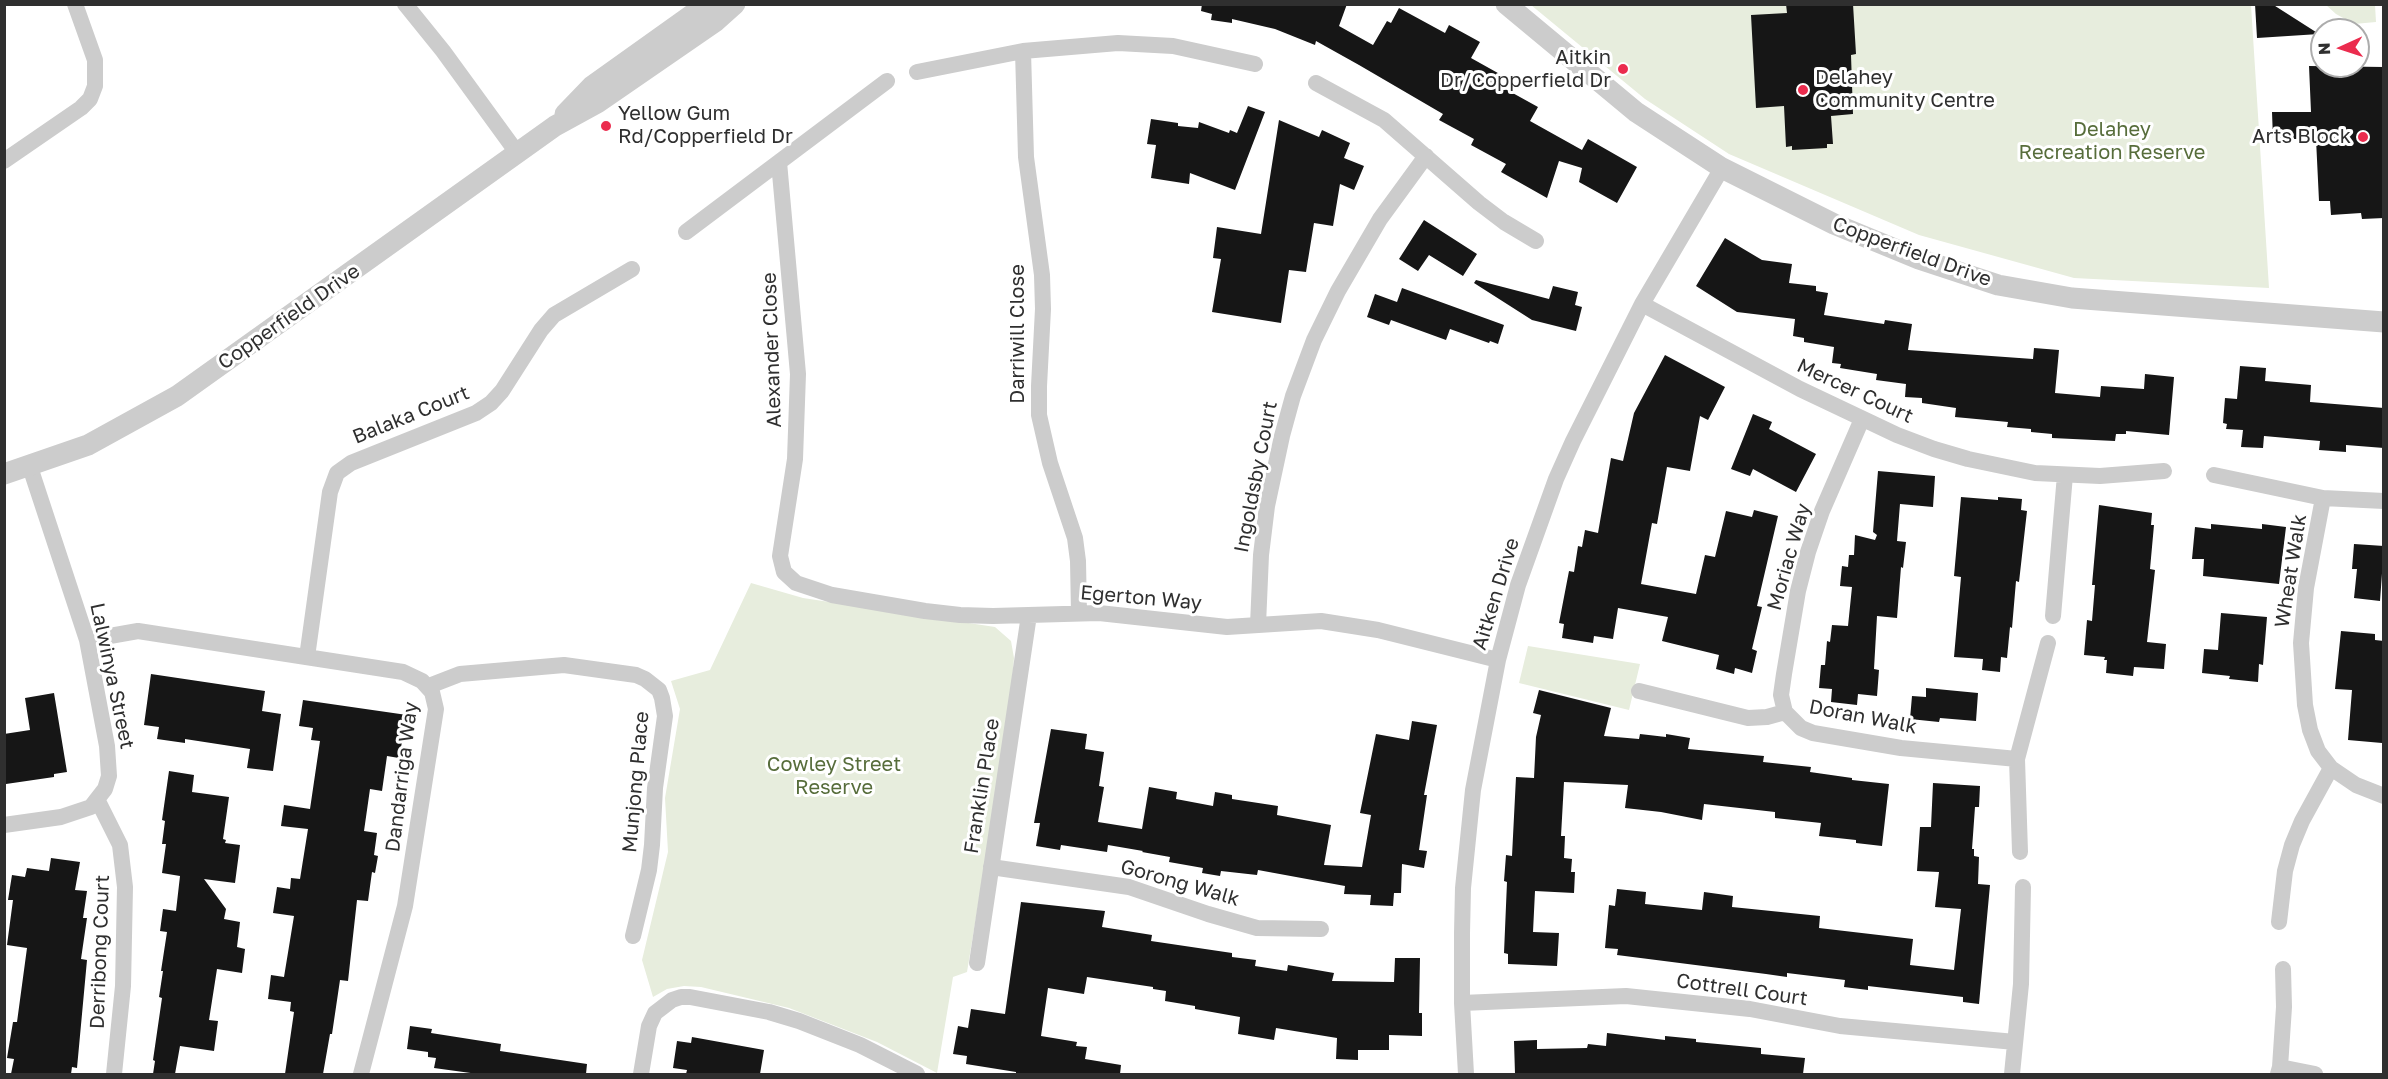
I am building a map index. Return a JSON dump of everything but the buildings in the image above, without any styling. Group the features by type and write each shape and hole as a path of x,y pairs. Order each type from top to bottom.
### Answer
{"street":[{"path":"4,161 81,108 90,99 95,86 95,60 75,4"},
{"path":"405,4 443,51 518,154"},
{"name":"Copperfield Drive","path":"555,126 592,86 707,4"},
{"name":"Copperfield Drive","path":"4,474 30,467 88,445 177,396 555,126 597,103 716,21 735,4"},
{"name":"Copperfield Drive","path":"1506,4 1636,112 1722,168 1834,224 1919,259 1998,285 2036,293 2113,302 2384,322"},
{"path":"917,72 1023,51 1118,43 1173,46 1256,64"},
{"name":"Darriwill Close","path":"1023,51 1026,157 1043,298 1039,415 1050,463 1075,538 1078,561 1078,612"},
{"path":"686,232 887,81"},
{"path":"1316,83 1384,120 1479,203 1504,222 1536,241"},
{"name":"Ingoldsby Court","path":"1258,625 1260,555 1267,506 1293,396 1314,340 1338,291 1380,219 1426,156"},
{"name":"Alexander Close","path":"780,162 798,374 795,459 780,556 784,572"},
{"name":"Aitken Drive","path":"1466,1074 1462,1003 1463,888 1473,790 1497,660 1518,585 1556,479 1595,394 1642,304 1722,168"},
{"name":"Balaka Court","path":"307,657 330,492 337,473 351,463 476,413 491,403 502,391 548,321 563,309 632,269"},
{"name":"Mercer Court","path":"1642,304 1722,349 1862,419 1897,435 1968,459 2005,468 2065,475 2100,476 2164,471"},
{"name":"Moriac Way","path":"1785,712 1781,695 1784,674 1798,591 1808,552 1822,511 1862,419"},
{"name":"Lalwinya Street","path":"30,467 87,640 109,762 109,776 98,801"},
{"path":"2053,616 2065,475"},
{"name":"Wheat Walk","path":"2214,475 2324,498 2384,501"},
{"name":"Wheat Walk","path":"2324,498 2306,588 2301,643 2305,705 2310,730 2318,751 2331,768"},
{"name":"Egerton Way","path":"784,572 796,583 806,588 885,605 960,615 1078,612 1117,614 1210,626 1321,621 1378,630 1497,660"},
{"name":"Franklin Place","path":"977,963 1029,615"},
{"name":"Dandarriga Way","path":"87,640 138,631 403,672 414,675 429,686 435,698 436,709 405,906 361,1074"},
{"path":"2020,852 2017,759 2048,643"},
{"name":"Munjong Place","path":"429,686 460,674 564,665 636,675 659,690 665,716 655,788 652,845 649,870 633,936"},
{"name":"Doran Walk","path":"1640,691 1748,718 1767,717 1785,712 1800,728 1813,733 1901,748 2017,759"},
{"path":"2279,922 2285,871 2292,844 2331,768 2356,785 2384,796"},
{"path":"4,825 61,817 81,811 98,801"},
{"name":"Derribong Court","path":"98,801 120,845 125,887 123,986 114,1074"},
{"name":"Gorong Walk","path":"991,867 1130,887 1257,928 1321,929"},
{"path":"2012,1074 2021,984 2023,887"},
{"path":"2283,969 2284,1007 2279,1071 2315,1074"},
{"name":"Cottrell Court","path":"1462,1003 1626,996 1750,1009 1840,1026 2015,1042"},
{"path":"640,1074 649,1026 655,1013 681,997 769,1012 828,1031 917,1074"}],"green space":[{"name":"Delahey Recreation Reserve","path":"1531,5 2251,5 2269,288 2074,278 1919,235 1729,154 1645,99"},
{"path":"2326,5 2375,5 2376,22 2370,23 2370,18 2343,18"},
{"name":"Cowley Street Reserve","path":"751,583 803,598 995,627 1011,641 1014,658 1009,717 967,972 953,977 937,1073 877,1042 789,1008 701,987 684,986 667,989 653,997 642,960 668,852 665,798 680,709 671,681 710,670"},
{"path":"1528,646 1640,664 1629,710 1519,683"}],"place":[{"name":"Aitkin Dr/Copperfield Dr","path":"1623,69"},
{"name":"Delahey Community Centre","path":"1803,90"},
{"name":"Yellow Gum Rd/Copperfield Dr","path":"606,126"},
{"name":"Arts Block","path":"2363,137"}]}
